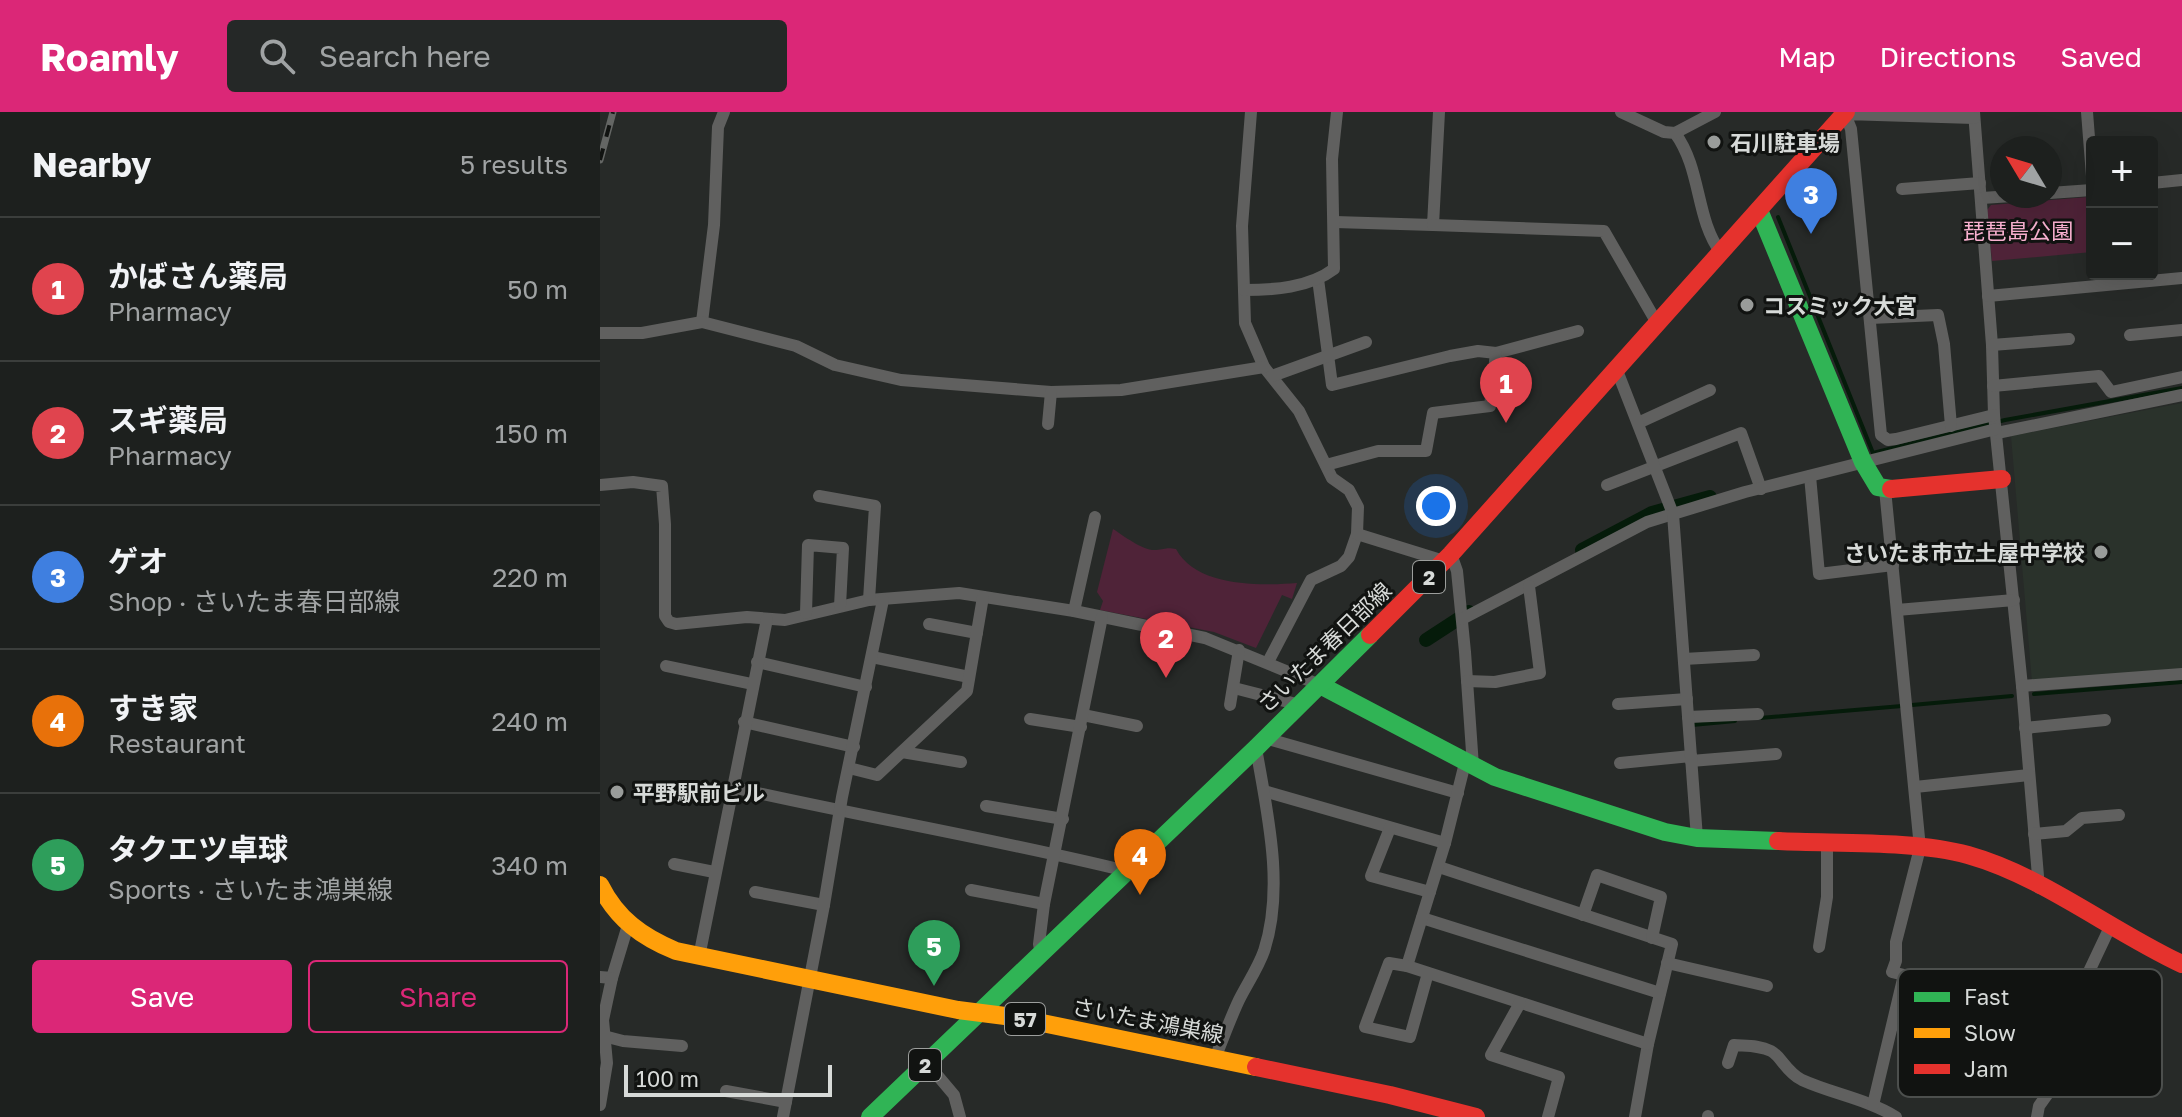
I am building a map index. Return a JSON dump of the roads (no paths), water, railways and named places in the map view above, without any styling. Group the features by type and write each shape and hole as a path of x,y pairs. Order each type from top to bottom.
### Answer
{"main road":[{"name":"さいたま春日部線","path":"870,1117 1041,956 1448,558 1846,113"},
{"path":"1759,210 1863,462 1878,487 1895,490 2002,479"},
{"path":"1320,685 1469,764 1531,791 1665,832 1697,838 1940,848 1978,857 2182,964"},
{"name":"さいたま鴻巣線","path":"600,885 610,906 628,925 660,945 699,957 1215,1058 1390,1095 1476,1117"}],"street":[{"path":"702,322 714,225 718,127 724,112"},
{"path":"1251,112 1243,207 1245,323 1268,371 1299,411 1332,478 1349,490 1358,507 1357,534 1349,557 1341,566 1311,580 1268,662"},
{"path":"1244,290 1272,290 1318,279 1334,269 1332,159 1337,112"},
{"path":"1433,225 1439,112"},
{"path":"1621,112 1659,130 1675,133 1715,112"},
{"path":"1651,112 1659,130"},
{"path":"2087,112 2089,136"},
{"path":"2039,888 1996,424 1974,115 1846,113 1851,129 1881,435 1888,440 1896,439 1951,426 1996,424 2182,395"},
{"path":"1675,133 1688,150 1711,239 1721,253"},
{"path":"2158,182 2182,180"},
{"path":"1902,189 1980,183"},
{"path":"2062,192 2086,190"},
{"path":"1982,198 1990,197"},
{"path":"1335,222 1604,231 1657,323"},
{"path":"1988,296 2182,278"},
{"path":"1318,279 1332,385 1450,356 1478,351 1496,353 1578,331"},
{"path":"1870,318 1938,315 1944,344 1951,426"},
{"path":"600,333 642,333 702,322 796,346 835,365 901,380 1051,392 1121,390 1268,371 1366,342"},
{"path":"2130,335 2182,330"},
{"path":"1992,345 2069,339"},
{"path":"1326,465 1378,451 1426,451 1433,413 1490,406 1496,353"},
{"path":"1616,368 1673,514 1697,838"},
{"path":"1993,386 2099,376 2111,392 2182,377"},
{"path":"1638,423 1710,390"},
{"path":"1048,424 1051,392"},
{"path":"1462,619 1647,522 1996,424"},
{"path":"1607,485 1741,433 1761,489"},
{"path":"1810,476 1819,574 1893,565"},
{"path":"600,485 633,482 662,486 665,609 669,622 676,624 747,617 785,620 869,600 959,593 1074,611 1205,638 1320,685"},
{"path":"1885,489 1920,848 1896,942 1896,961 1892,972 1898,974"},
{"path":"819,496 875,506 869,600"},
{"path":"1074,611 1095,517"},
{"path":"1357,534 1448,558 1457,571 1467,681 1469,764 1407,966"},
{"path":"806,613 808,545 843,548 840,606"},
{"path":"1467,681 1495,682 1540,673 1529,586"},
{"path":"849,768 877,775 967,691 983,597"},
{"path":"783,1117 883,600"},
{"path":"1897,610 2014,600"},
{"path":"1041,956 1039,944 1044,904 1102,617"},
{"path":"699,957 767,619"},
{"path":"929,624 977,633"},
{"path":"1230,705 1239,650"},
{"path":"1684,659 1754,655"},
{"path":"872,657 969,677"},
{"path":"757,662 866,687"},
{"path":"666,666 752,684"},
{"path":"2022,686 2182,674"},
{"path":"1234,688 1300,705"},
{"path":"1618,704 1687,699"},
{"path":"1688,717 1758,714"},
{"path":"1030,719 1137,726"},
{"path":"2025,728 2105,720"},
{"path":"744,722 854,747"},
{"path":"1215,1058 1236,1005 1259,963 1273,905 1272,854 1260,743 1458,793"},
{"path":"902,752 961,762"},
{"path":"1620,763 1776,754"},
{"path":"1915,787 2029,775"},
{"path":"731,787 1126,871"},
{"path":"1264,791 1445,843"},
{"path":"986,806 1063,819"},
{"path":"2034,834 2066,831 2082,818 2119,815"},
{"path":"1390,828 1371,876 1430,892"},
{"path":"1819,947 1827,897 1827,844"},
{"path":"674,864 714,872"},
{"path":"1439,867 1672,944 1648,1044 1635,1117"},
{"path":"1583,915 1597,875 1661,897 1652,938"},
{"path":"971,890 1044,904"},
{"path":"755,892 824,905"},
{"path":"1422,918 1660,993"},
{"path":"600,1105 607,1063 602,1035 606,977 628,925"},
{"path":"2090,969 2110,927"},
{"path":"1428,973 1410,1037 1365,1027 1389,963 1407,966 1648,1044"},
{"path":"1667,963 1767,986"},
{"path":"1873,1105 1898,1000"},
{"path":"1520,1003 1491,1055 1559,1077 1548,1117"},
{"path":"602,1035 623,1041 682,1046"},
{"path":"1728,1063 1734,1045 1774,1052 1789,1073 1896,1117"},
{"path":"927,1063 954,1095 960,1117"},
{"path":"726,1091 786,1102"},
{"path":"2037,1117 2039,1106 2045,1097"}],"waterway":[{"path":"1778,217 1873,453 2005,420 2182,388"},
{"path":"1582,550 1652,513 1710,497"},
{"path":"1426,640 1469,612"},
{"path":"2034,694 2182,682"},
{"path":"1912,705 2012,696"},
{"path":"1760,718 1902,706"},
{"path":"1692,725 1735,721"}],"railway":[{"path":"600,160 613,112"}],"place":[{"name":"石川駐車場","path":"1714,142"},
{"name":"ゲオ","path":"1811,234"},
{"name":"コスミック大宮","path":"1747,305"},
{"name":"かばさん薬局","path":"1506,423"},
{"name":"さいたま市立土屋中学校","path":"2101,552"},
{"name":"スギ薬局","path":"1166,678"},
{"name":"平野駅前ビル","path":"617,792"},
{"name":"すき家","path":"1140,895"},
{"name":"タクエツ卓球","path":"934,986"}],"park label":[{"name":"琵琶島公園","path":"2018,230"}]}
